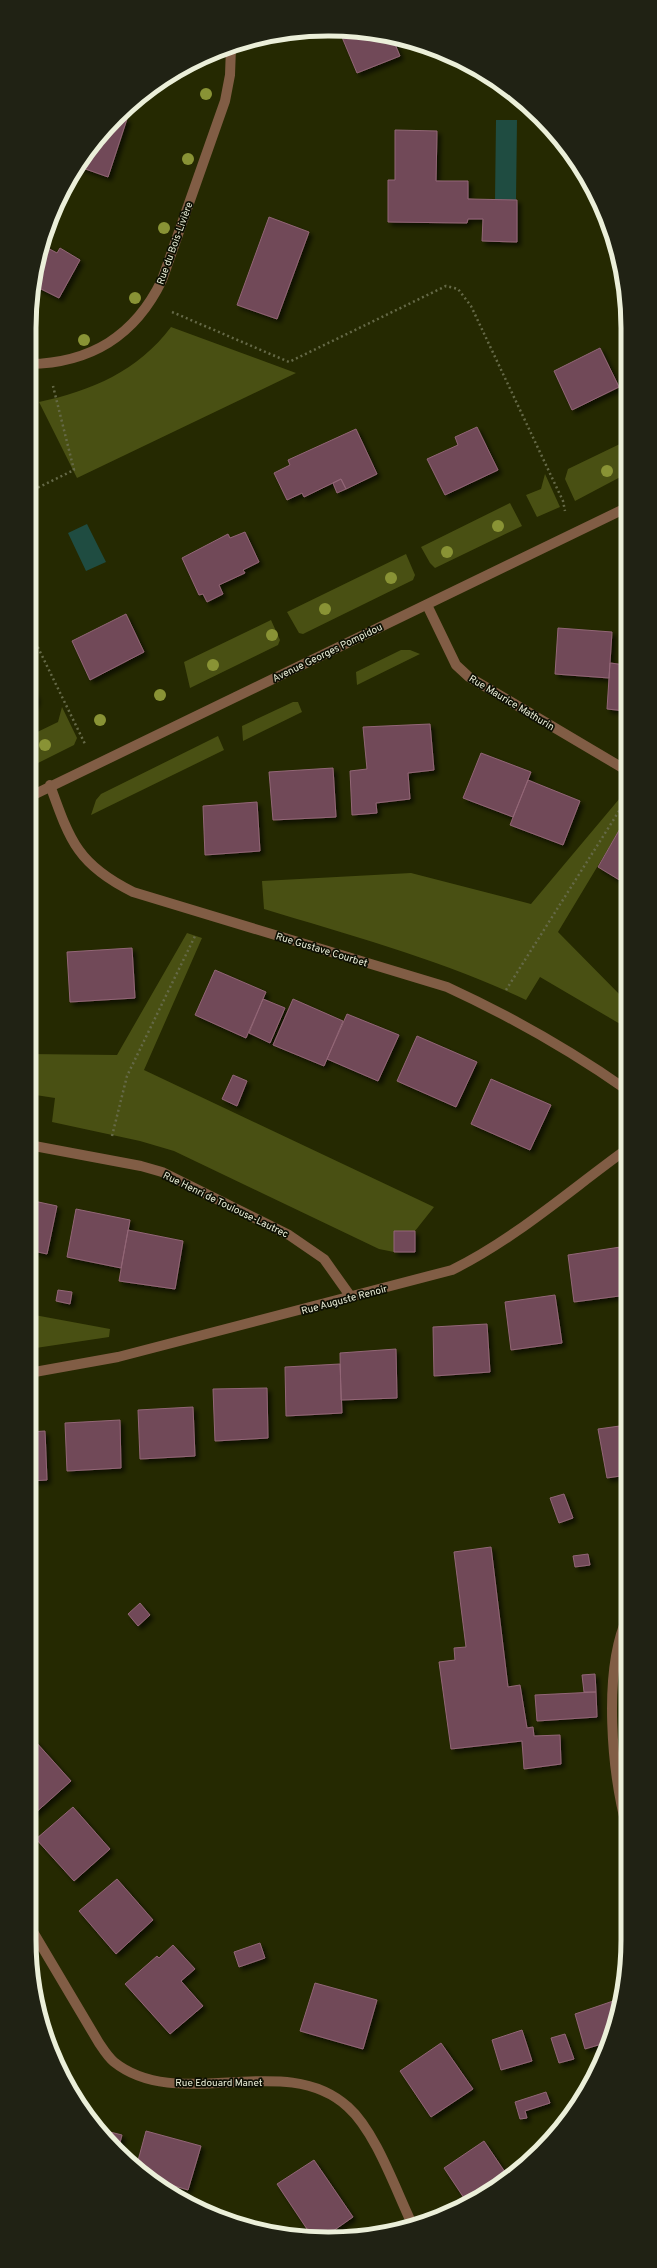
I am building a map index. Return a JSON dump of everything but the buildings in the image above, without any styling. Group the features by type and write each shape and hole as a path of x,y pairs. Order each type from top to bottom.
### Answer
{"street":[{"name":"Rue du Bois-Livière","path":"36,364 48,364 72,360 110,343 151,303 162,280 225,101 230,75 231,53"},
{"name":"Avenue Georges Pompidou","path":"36,793 621,510"},
{"name":"Rue Maurice Mathurin","path":"427,605 456,665 469,677 621,767"},
{"name":"Rue Gustave Courbet","path":"50,786 73,844 89,864 107,880 133,892 447,987 494,1009 586,1061 621,1086"},
{"name":"Rue Henri de Toulouse-Lautrec","path":"36,1146 162,1172 289,1234 324,1259 351,1297"},
{"name":"Rue Auguste Renoir","path":"36,1372 118,1357 452,1270 475,1259 520,1228 621,1153"},
{"path":"621,1637 615,1666 612,1738 621,1791"},
{"name":"Rue Edouard Manet","path":"36,1937 99,2043 112,2061 130,2073 154,2080 175,2083 277,2082 306,2085 329,2094 347,2106 362,2121 410,2220"}],"path":[{"path":"151,303 289,362 446,286 458,289 471,306 563,501 565,511 575,533"},
{"path":"36,489 74,470 48,364"},
{"path":"36,643 95,764"},
{"path":"494,1009 621,808"},
{"path":"107,1160 127,1076 206,914"}],"green space":[{"path":"171,327 296,373 77,478 39,402 77,392 112,377 144,356"},
{"path":"621,443 621,477 575,501 565,479 568,469"},
{"path":"545,474 560,507 537,517 526,495 541,489"},
{"path":"510,503 522,526 435,568 430,563 421,547"},
{"path":"406,554 415,575 413,580 303,634 299,633 287,612"},
{"path":"271,620 280,640 278,645 190,688 184,662"},
{"path":"401,650 410,650 420,654 357,685 356,672"},
{"path":"293,702 298,702 302,712 243,741 242,726"},
{"path":"62,707 77,738 74,745 36,764 36,733 58,722"},
{"path":"218,736 224,750 91,815 96,800 101,794"},
{"path":"621,798 621,827 558,932 621,996 621,1024 540,977 526,1000 430,961 364,939 264,909 262,881 411,873 531,904"},
{"path":"187,933 202,938 144,1070 434,1207 415,1231 394,1231 394,1252 379,1249 174,1151 140,1141 52,1122 55,1098 36,1095 36,1054 117,1055"},
{"path":"36,1315 110,1329 109,1337 36,1348"}],"water":[{"path":"496,120 517,120 516,200 495,200"},
{"path":"87,524 106,562 86,571 68,533"}]}
